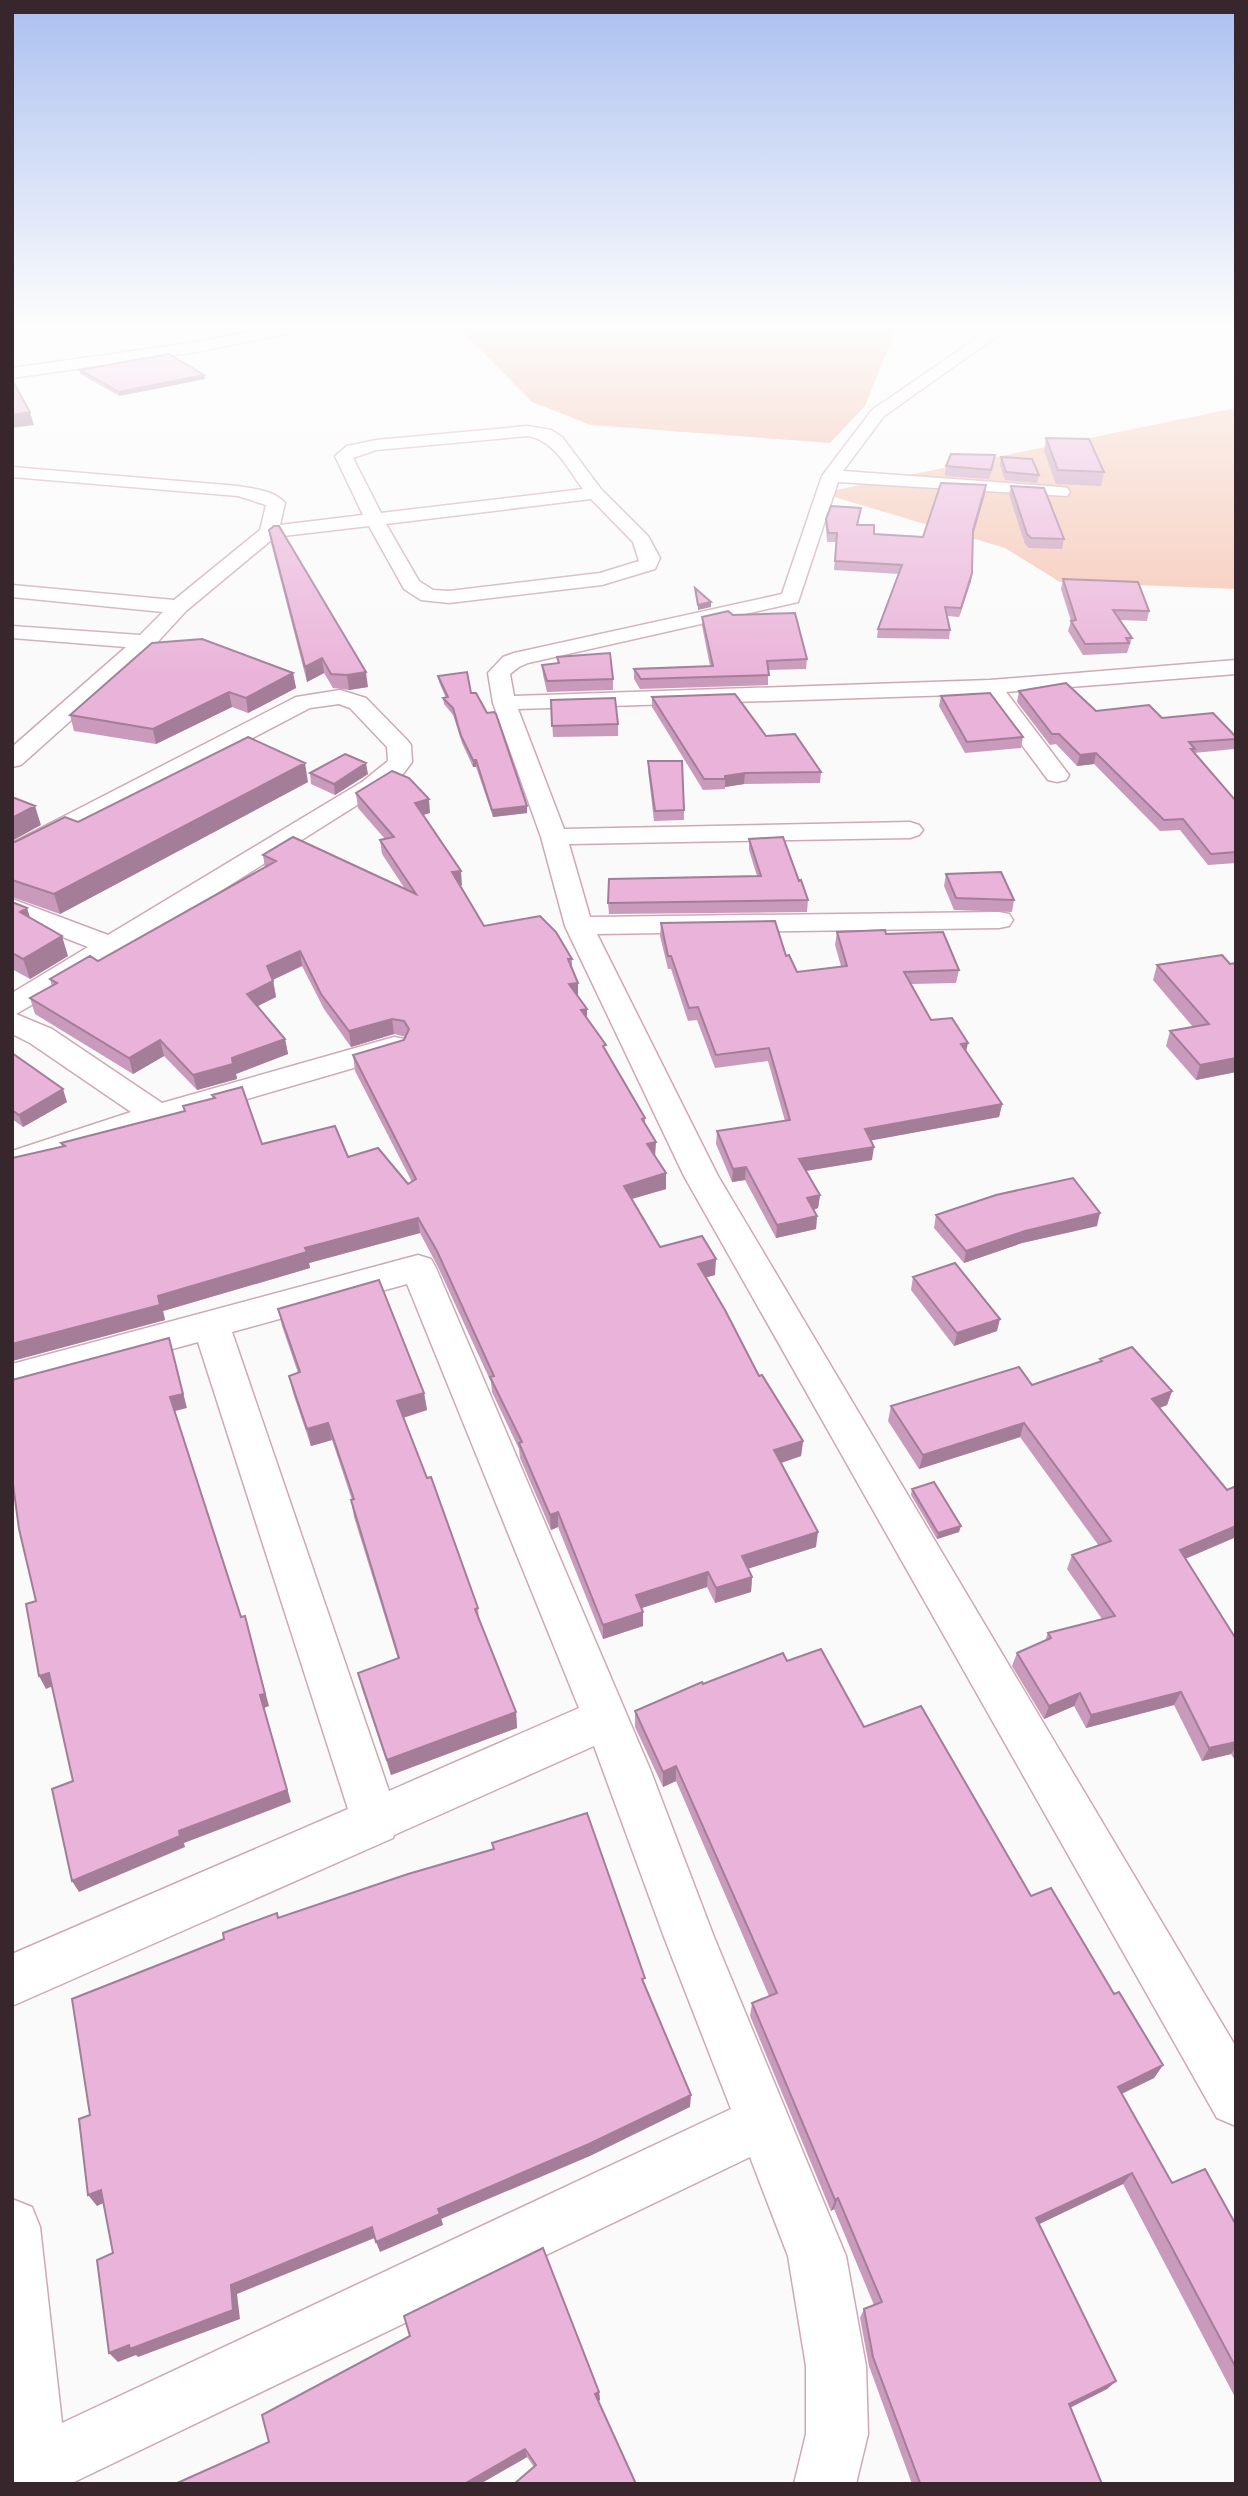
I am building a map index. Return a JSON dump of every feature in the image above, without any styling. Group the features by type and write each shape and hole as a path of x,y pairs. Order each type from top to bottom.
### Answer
{"street":[{"path":"374,445 353,450 344,456 396,562 411,585 428,596 483,594 603,579 648,565 650,558 641,540 595,493 559,445"},
{"path":"854,445 831,476 792,598 511,662 499,673 504,703 554,837 579,926 701,1176 1236,2099"},
{"path":"12,472 238,491 262,496 276,503 269,532"},
{"path":"831,476 1062,492"},
{"path":"12,760 145,642 179,607 269,532 595,493"},
{"path":"12,592 179,607"},
{"path":"12,632 145,642"},
{"path":"504,703 990,687 1236,667"},
{"path":"990,687 1057,775"},
{"path":"12,853 304,702 340,697 358,703 399,745 400,762 391,773 112,947 12,1006"},
{"path":"554,837 910,830"},
{"path":"12,907 112,947"},
{"path":"579,926 999,920"},
{"path":"12,1022 41,1036 157,1115"},
{"path":"12,1163 157,1115 394,1046"},
{"path":"12,1379 418,1268 627,1769 688,1937 817,2256 836,2366 837,2434 825,2484"},
{"path":"211,1324 376,1822"},
{"path":"12,1980 605,1719"},
{"path":"12,2227 37,2475 762,2123"}],"shaded area":[{"path":"1053,445 1236,445 1236,589 1060,582 1005,548 821,493"}],"building":[{"path":"1049,445 1092,445 1104,472 1058,470"},
{"path":"951,454 995,455 991,470 946,466"},
{"path":"1001,457 1032,459 1039,475 1006,472"},
{"path":"941,483 986,485 973,530 972,573 961,608 945,607 950,630 878,629 902,565 835,561 837,533 828,533 826,519 831,506 861,508 857,525 874,525 874,534 923,537"},
{"path":"1011,486 1044,488 1064,539 1031,538 1027,534"},
{"path":"279,526 366,672 331,674 322,658 305,667 269,530"},
{"path":"1063,579 1138,582 1149,611 1113,610 1132,638 1126,638 1129,643 1085,644 1071,621 1076,620"},
{"path":"695,588 711,602 698,605"},
{"path":"728,611 733,615 795,613 807,659 767,661 769,675 641,679 634,669 713,666 702,617"},
{"path":"202,639 293,673 246,698 229,692 153,729 70,715 152,643"},
{"path":"610,653 613,679 547,681 542,665 559,663 557,657"},
{"path":"467,672 471,693 476,693 487,713 496,714 527,806 492,810 476,760 473,760 461,736 453,708 443,698 448,697 438,676"},
{"path":"1066,683 1096,711 1149,705 1162,718 1213,713 1236,739 1189,742 1195,749 1191,749 1236,801 1236,852 1211,854 1183,819 1164,820 1096,753 1080,755 1059,734 1052,734 1019,691"},
{"path":"990,693 1023,737 967,742 941,696"},
{"path":"735,694 766,736 795,734 821,772 745,773 725,776 725,779 704,779 652,697"},
{"path":"615,698 618,724 552,726 551,700"},
{"path":"248,737 305,763 54,894 12,880 12,842 65,817 78,822"},
{"path":"345,754 366,763 334,784 310,773"},
{"path":"648,761 682,761 684,810 655,811"},
{"path":"392,771 409,778 429,799 415,803 461,871 452,872 484,926 540,916 556,932 572,959 568,959 578,983 569,984 587,1009 581,1010 606,1045 603,1046 645,1118 642,1119 656,1142 647,1144 666,1173 624,1186 660,1247 702,1236 716,1259 698,1264 759,1376 762,1375 803,1441 774,1450 818,1532 742,1556 752,1577 716,1588 708,1572 636,1595 643,1612 603,1625 558,1512 550,1515 519,1443 522,1442 490,1377 494,1376 437,1251 418,1218 305,1248 307,1252 158,1296 160,1305 12,1344 12,1158 65,1146 61,1143 185,1111 183,1106 215,1098 212,1095 242,1087 262,1144 335,1126 348,1157 378,1148 408,1184 416,1179 353,1055 404,1040 409,1029 404,1021 392,1019 349,1031 321,994 300,951 267,966 273,981 247,994 285,1039 232,1058 233,1064 193,1075 160,1040 129,1058 30,998 57,983 50,979 90,956 98,961 276,861 263,855 293,837 416,894 380,840 394,837 356,793"},
{"path":"12,797 35,806 12,818"},
{"path":"783,837 808,900 608,903 609,879 761,876 749,839"},
{"path":"1001,872 1014,900 956,898 946,874"},
{"path":"12,902 27,908 20,912 62,936 23,959 12,953"},
{"path":"775,921 786,956 789,955 797,972 847,966 837,932 943,932 959,970 904,972 931,1020 952,1018 968,1043 961,1044 1002,1104 865,1129 874,1147 799,1159 820,1195 807,1198 817,1216 777,1225 746,1167 733,1169 717,1131 790,1120 769,1048 716,1055 698,1007 689,1008 671,956 668,956 661,923"},
{"path":"1222,955 1230,964 1236,963 1236,1058 1200,1065 1170,1031 1209,1024 1157,965"},
{"path":"12,1053 63,1089 19,1115 12,1110"},
{"path":"1073,1178 1100,1213 1025,1231 966,1251 936,1215 996,1195"},
{"path":"955,1263 1000,1319 957,1333 913,1277"},
{"path":"379,1280 424,1393 397,1401 427,1478 431,1477 478,1608 475,1609 516,1712 387,1760 358,1673 399,1658 351,1500 354,1499 328,1423 307,1429 289,1376 300,1372 278,1309"},
{"path":"169,1338 183,1394 170,1397 241,1617 245,1616 265,1694 260,1695 287,1790 179,1831 180,1836 72,1881 52,1789 73,1781 49,1673 39,1676 26,1604 36,1601 19,1529 12,1477 12,1380"},
{"path":"1132,1347 1172,1391 1152,1399 1227,1490 1236,1486 1236,1526 1180,1550 1236,1639 1236,1742 1209,1748 1181,1692 1091,1715 1080,1693 1049,1706 1017,1653 1051,1638 1048,1633 1115,1616 1072,1555 1111,1541 1024,1423 923,1455 891,1406 1019,1367 1032,1385 1102,1361 1100,1359"},
{"path":"934,1482 961,1526 938,1533 912,1489"},
{"path":"821,1649 864,1727 921,1706 1031,1896 1051,1888 1114,1994 1119,1992 1163,2065 1118,2087 1172,2183 1205,2169 1236,2225 1236,2368 1132,2173 1036,2218 1116,2381 1069,2404 1102,2484 919,2484 873,2357 864,2309 882,2302 838,2198 835,2200 752,2003 777,1993 676,1766 663,1772 635,1711 702,1682 703,1684 783,1653 787,1661"},
{"path":"587,1813 645,1978 642,1979 691,2095 589,2144 438,2209 440,2214 376,2242 372,2227 231,2285 233,2310 130,2349 129,2345 109,2353 97,2260 113,2253 101,2190 88,2195 79,2119 90,2115 72,1999 224,1939 223,1933 277,1913 278,1918 408,1874 494,1849 492,1843"},
{"path":"543,2248 599,2392 595,2394 636,2484 514,2484 536,2465 525,2449 464,2484 175,2484 269,2442 262,2415 410,2336 404,2316"}]}
